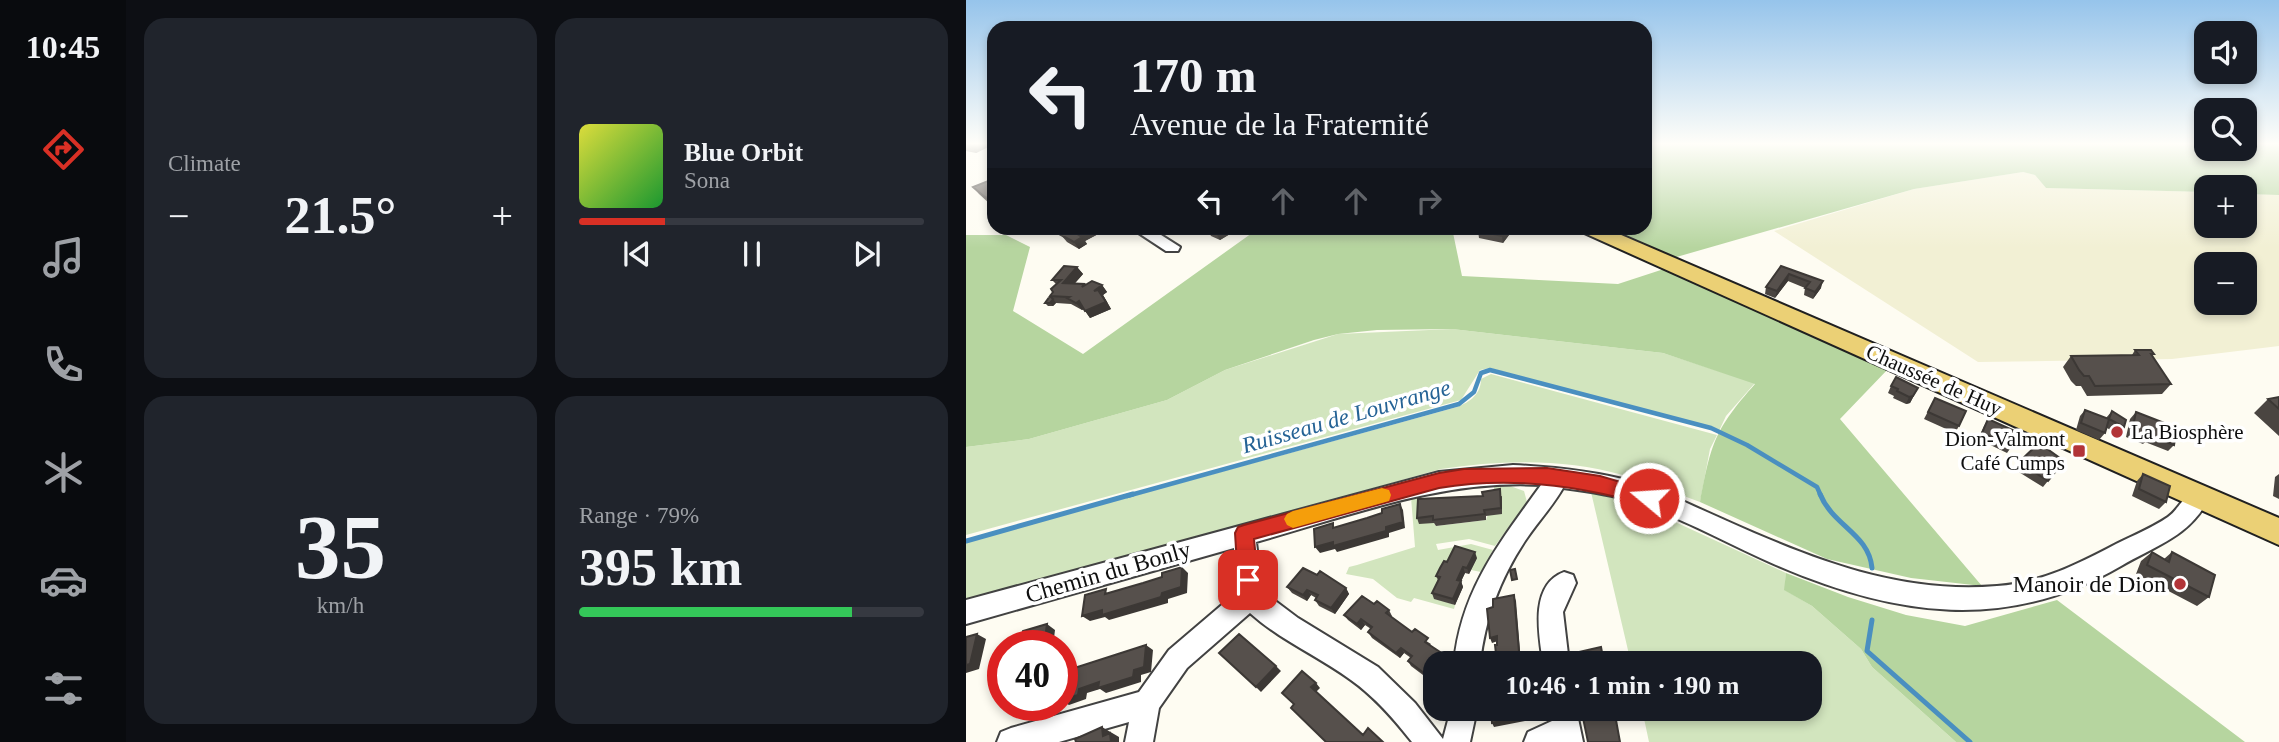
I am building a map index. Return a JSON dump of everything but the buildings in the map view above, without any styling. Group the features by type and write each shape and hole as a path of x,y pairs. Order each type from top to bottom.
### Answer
{"main road":[{"name":"Chaussée de Huy","path":"1605,235 2279,532"}],"street":[{"path":"1151,235 1172,247"},
{"name":"Chemin du Bonly","path":"966,612 1439,481 1513,474 1558,477 1634,492 1828,577 1907,598 1938,600 1974,600 2028,593 2059,584 2096,567 2189,514 2199,496"},
{"path":"1469,651 1477,608 1512,541 1546,499 1558,477"},
{"path":"1244,533 1250,597 1271,618 1337,656 1381,687 1430,742"},
{"path":"1554,651 1549,613 1553,597 1564,583"},
{"path":"1139,742 1147,703 1178,659 1250,597"},
{"path":"1011,742 1147,703"},
{"path":"1456,742 1461,721"},
{"path":"1538,742 1566,727"}],"shaded area":[{"path":"1981,179 2038,179 2046,188 2194,192 2194,238 2257,238 2257,194 2279,195 2279,346 2172,359 1978,362 1774,231 1914,189"}],"green space":[{"path":"1652,179 1981,179 1914,189 1673,258 1619,235 1652,235"},
{"path":"2038,179 2194,179 2194,192 2046,188"},
{"path":"2257,179 2279,179 2279,195 2257,194"},
{"path":"966,235 1006,235 1030,247 1013,311 1083,354 1249,235 1453,235 1462,276 1618,284 1667,268 1889,368 1840,419 1982,586 1911,578 1827,559 1700,502 1717,438 1731,413 1755,384 1663,353 1452,329 1377,330 1338,334 1225,370 1167,400 1029,439 966,447"},
{"path":"1452,329 1663,353 1755,383 1726,416 1719,431 1490,368 1480,370 1461,400 966,535 966,447 1029,439 1167,400 1225,370 1338,334"},
{"path":"1491,374 1717,435 1710,449 1700,502 1601,469 1555,463 1509,462 1441,469 966,603 966,542 1457,407 1474,397 1481,379"},
{"path":"1510,486 1524,491 1527,502 1495,546 1469,539 1436,544 1438,550 1471,544 1493,550 1481,572 1471,570 1476,558 1435,598 1455,605 1454,609 1414,598 1411,602 1397,598 1373,579 1346,574 1349,567 1415,547 1411,497 1422,495 1422,506 1436,526 1486,520 1494,497 1494,487"},
{"path":"1591,492 1636,504 1786,573 1785,590 1812,606 1861,649 1872,667 1956,742 1649,742 1645,721 1822,721 1822,651 1628,651"},
{"path":"1786,573 1848,597 1906,615 1965,626 2057,600 2245,742 1956,742 1872,667 1861,649 1812,606 1784,590"}],"waterway":[{"name":"Ruisseau de Louvrange","path":"1127,496 1459,404 1474,392 1481,373 1490,370 1711,428 1747,445 1817,487 1821,495"},
{"name":"Ruisseau de Louvrange","path":"966,541 1133,494"},
{"name":"Ruisseau de Louvrange","path":"1821,495 1833,514 1858,538 1869,556 1872,568"},
{"name":"Ruisseau de Louvrange","path":"1872,620 1867,651 1970,742"}],"slow traffic":[{"path":"1293,519 1382,495"}],"place":[{"name":"La Biosphère","path":"2117,432"},
{"name":"Dion-Valmont Café Cumps","path":"2079,451"},
{"name":"Manoir de Dion","path":"2180,584"}],"route":[{"path":"1248,580 1244,533 1439,481 1513,474 1547,476 1600,484 1649,498"}]}
